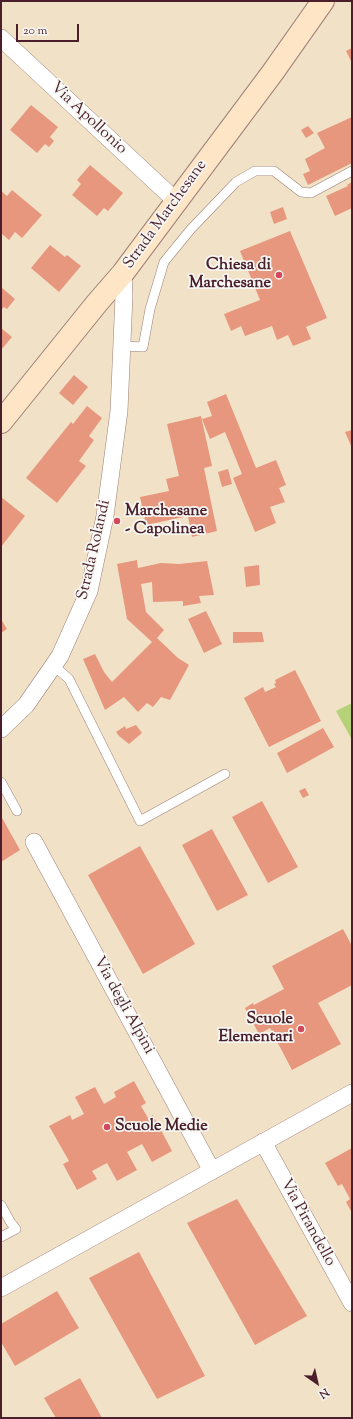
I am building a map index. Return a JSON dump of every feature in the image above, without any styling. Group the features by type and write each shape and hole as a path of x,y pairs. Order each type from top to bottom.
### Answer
{"main road":[{"name":"Strada Marchesane","path":"1,422 123,273 273,72 323,1"}],"street":[{"name":"Via Apollonio","path":"1,38 176,201"},
{"name":"Strada Rolandi","path":"1,729 26,705 60,656 89,591 105,516 119,411 124,296 123,273"},
{"name":"Via degli Alpini","path":"34,842 212,1171"},
{"path":"1,1288 352,1093"},
{"name":"Via Pirandello","path":"263,1142 352,1303"}],"lane":[{"path":"122,346 143,347 150,309 164,262 191,229 236,182 255,171 274,171 301,192 311,193 352,171"},
{"path":"53,665 69,679 140,821 225,774"},
{"path":"1,782 17,811"},
{"path":"1,1205 16,1229 1,1237"}],"green space":[{"path":"352,703 352,740 336,711"}],"building":[{"path":"352,48 352,63 346,51"},
{"path":"31,105 58,127 50,137 54,141 49,147 45,144 37,153 10,130"},
{"path":"352,117 352,163 308,185 303,174 310,171 305,159 325,148 317,133"},
{"path":"308,126 314,133 306,138 301,130"},
{"path":"90,165 123,193 108,211 104,208 97,216 72,195 81,184 77,180"},
{"path":"352,182 352,208 335,216 326,196 348,186 347,185"},
{"path":"12,190 42,215 22,238 15,232 9,240 1,233 1,191 7,196"},
{"path":"283,207 287,219 274,224 270,212"},
{"name":"Chiesa di Marchesane","path":"290,231 327,318 306,327 311,339 293,346 288,335 277,340 272,326 245,336 241,326 231,331 224,314 260,300 240,251"},
{"path":"50,245 65,257 67,255 81,266 59,292 31,268"},
{"path":"1,287 15,299 7,309 4,307 1,310"},
{"path":"1,328 12,337 1,350"},
{"path":"74,375 88,387 73,405 59,393"},
{"path":"226,394 256,468 276,460 286,485 279,488 285,502 270,507 276,523 255,532 233,478 242,474 225,432 210,439 202,419 212,416 207,402"},
{"path":"87,406 102,418 89,436 94,440 79,461 86,466 57,503 26,478 71,422 73,424"},
{"path":"201,416 212,466 204,468 217,531 192,537 188,516 146,525 140,497 169,491 166,479 179,476 167,424"},
{"path":"352,430 352,448 345,432"},
{"path":"228,469 232,484 222,487 218,472"},
{"path":"1,497 25,516 1,547"},
{"path":"137,560 138,568 161,563 179,564 207,561 214,595 199,596 201,603 183,606 183,601 153,602 152,582 141,584 146,612 164,630 157,638 178,658 189,665 170,700 161,697 153,707 147,703 138,712 124,697 105,710 83,659 95,654 104,672 112,682 152,642 127,619 117,564"},
{"path":"259,565 260,585 246,587 244,567"},
{"path":"206,611 222,644 204,653 188,619"},
{"path":"1,619 7,629 1,633"},
{"path":"233,632 262,632 264,642 233,643"},
{"path":"295,670 321,721 269,747 244,698 263,687 265,692 276,687 274,684 276,683 275,680"},
{"path":"136,725 142,733 129,744 116,732 125,726 126,729"},
{"path":"323,728 334,747 287,773 277,753"},
{"path":"305,788 309,795 303,798 299,791"},
{"path":"262,801 298,867 268,883 232,817"},
{"path":"1,816 20,850 1,862"},
{"path":"212,829 248,895 217,911 182,845"},
{"path":"140,846 195,944 143,974 88,875"},
{"path":"343,929 352,946 352,985 318,1003 341,1044 292,1070 270,1028 259,1034 245,1008 253,1003 254,1005 284,989 272,966"},
{"path":"134,1081 146,1103 141,1106 148,1118 153,1115 172,1151 152,1162 142,1144 127,1152 137,1170 117,1181 107,1163 92,1171 97,1179 77,1190 63,1164 69,1161 49,1126 70,1115 72,1120 84,1114 75,1097 95,1087 104,1104 116,1097 114,1092"},
{"path":"352,1148 352,1213 346,1202 350,1199 342,1184 338,1186 325,1163"},
{"path":"237,1199 307,1316 255,1345 187,1223"},
{"path":"139,1252 205,1376 157,1399 89,1278"},
{"path":"57,1291 79,1328 15,1366 1,1342 1,1324"},
{"path":"80,1378 102,1418 56,1418 44,1398"}],"place":[{"name":"Chiesa di Marchesane","path":"279,275"},
{"name":"Marchesane - Capolinea","path":"117,521"},
{"name":"Scuole Elementari","path":"301,1029"},
{"name":"Scuole Medie","path":"107,1127"}]}
